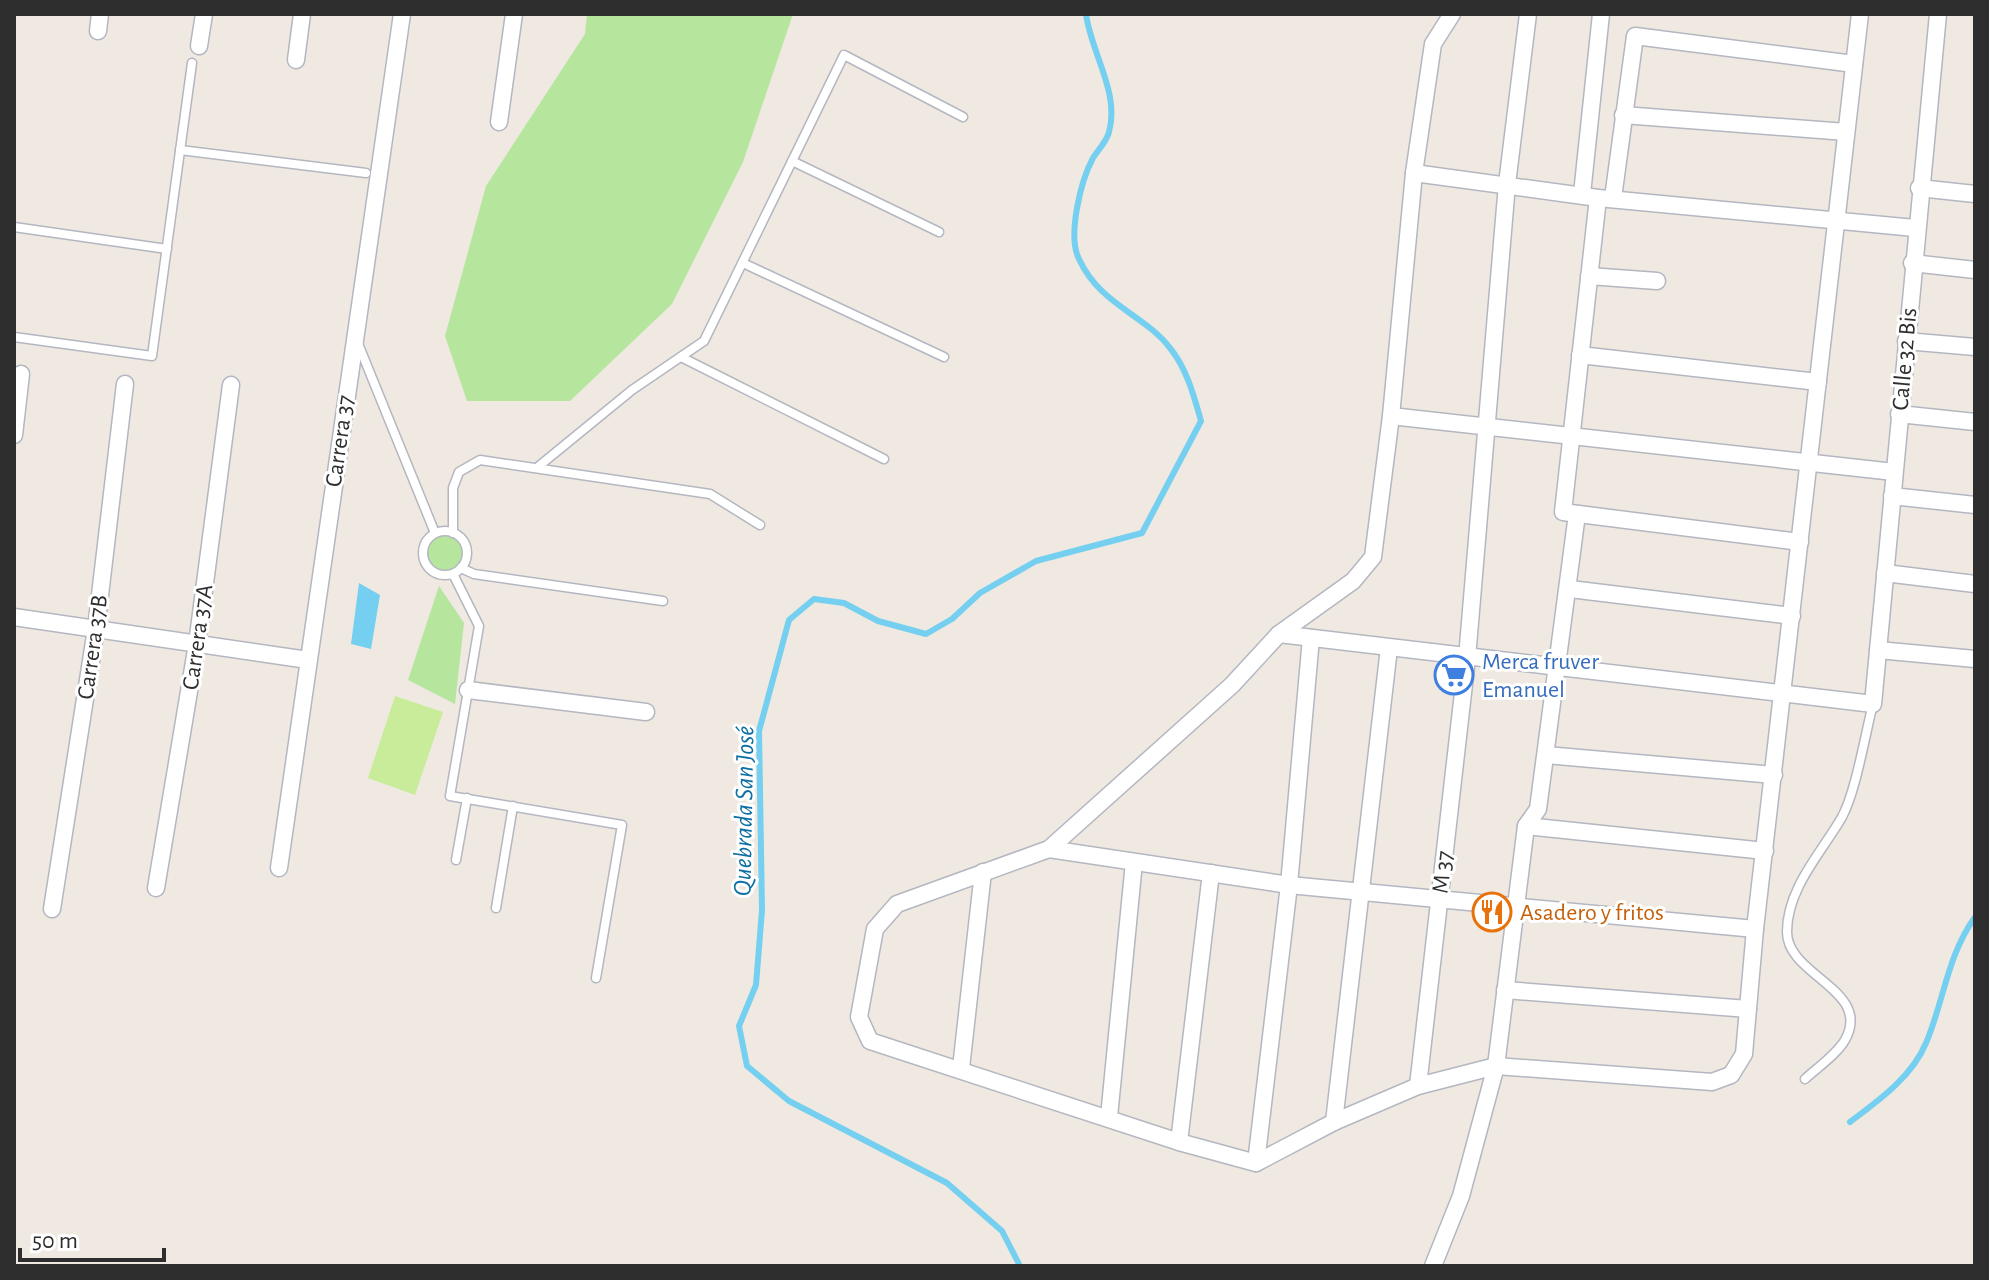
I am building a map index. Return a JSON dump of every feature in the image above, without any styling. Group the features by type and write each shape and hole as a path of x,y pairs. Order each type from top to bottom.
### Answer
{"street":[{"path":"199,46 204,14"},
{"path":"296,60 302,14"},
{"name":"Carrera 37","path":"279,868 402,14"},
{"path":"499,122 514,14"},
{"path":"1452,14 1433,44 1414,173 1391,416 1373,557 1353,581 1279,634 1232,685 1049,849 897,904 875,929 859,1017 870,1041 961,1068 1179,1142 1256,1163 1334,1122 1418,1086 1496,1066 1712,1082 1731,1075 1744,1054 1755,929 1860,14"},
{"name":"M 37","path":"1418,1086 1467,658 1507,184 1528,14"},
{"path":"1601,14 1598,197 1563,512 1800,542"},
{"name":"Calle 32 Bis","path":"1873,704 1915,228 1938,14"},
{"path":"1598,197 1623,115 1635,36 1854,64"},
{"path":"1623,115 1846,132"},
{"path":"1414,173 1598,197 1915,228"},
{"path":"1919,188 1975,194"},
{"path":"1912,263 1975,270"},
{"path":"1589,276 1657,281"},
{"path":"1906,341 1975,347"},
{"path":"1580,355 1818,382"},
{"path":"14,435 21,374"},
{"name":"Carrera 37B","path":"52,909 96,629 125,384"},
{"name":"Carrera 37A","path":"156,888 197,644 231,385"},
{"path":"1899,414 1975,422"},
{"path":"1391,416 1894,472"},
{"path":"1892,496 1975,505"},
{"path":"1433,1266 1461,1196 1496,1066 1526,826 1538,809 1570,589 1577,514"},
{"path":"1885,573 1975,584"},
{"path":"1570,589 1792,616"},
{"path":"14,617 308,660"},
{"path":"1279,634 1783,696 1873,704"},
{"path":"1256,1163 1289,885 1311,638"},
{"path":"1334,1122 1389,648"},
{"path":"1878,650 1975,659"},
{"path":"468,690 646,712"},
{"path":"1546,755 1774,775"},
{"path":"1526,826 1765,851"},
{"path":"1049,849 1289,885 1755,929"},
{"path":"1109,1117 1134,862"},
{"path":"961,1068 983,872"},
{"path":"1179,1142 1211,873"},
{"path":"1505,990 1748,1009"}],"lane":[{"path":"539,466 632,390 704,341 844,55 963,117"},
{"path":"14,337 152,356 192,63"},
{"path":"180,150 366,173"},
{"path":"792,161 939,232"},
{"path":"14,227 167,249"},
{"path":"743,263 944,357"},
{"path":"354,333 428,509 435,533"},
{"path":"681,357 884,459"},
{"path":"457,571 465,561 465,545 453,533 453,488 459,472 480,460 539,466 710,494 760,525"},
{"path":"453,533 435,533 427,541 423,551 425,563 432,571 442,575 457,571 663,601"},
{"path":"457,571 479,626 450,796 622,825 596,978"},
{"path":"1805,1079 1845,1042 1851,1020 1842,997 1790,950 1787,931 1810,862 1843,815 1873,704"},
{"path":"456,860 467,798"},
{"path":"496,908 513,806"}],"green space":[{"path":"587,14 793,14 743,162 672,304 570,401 467,401 445,336 486,186 585,34"},
{"path":"445,531 460,538 467,553 460,568 445,575 430,568 423,553 430,538"},
{"path":"439,586 464,623 455,704 408,680"},
{"path":"395,696 443,712 415,795 368,778"}],"water":[{"path":"359,583 380,595 371,649 351,644"}],"waterway":[{"name":"Quebrada San José","path":"1020,1266 1002,1231 947,1183 789,1101 747,1066 739,1026 756,985 762,910 759,731 789,620 814,599 844,603 878,621 926,634 952,619 980,593 1036,561 1142,533 1201,421 1193,392 1176,356 1148,326 1098,288 1076,249 1075,223 1080,194 1093,158 1108,135 1111,117 1108,87 1086,14"},
{"path":"1850,1122 1893,1087 1920,1055 1958,947 1975,917"}],"place":[{"name":"Merca fruver Emanuel","path":"1454,675"},
{"name":"Asadero y fritos","path":"1492,912"}]}
